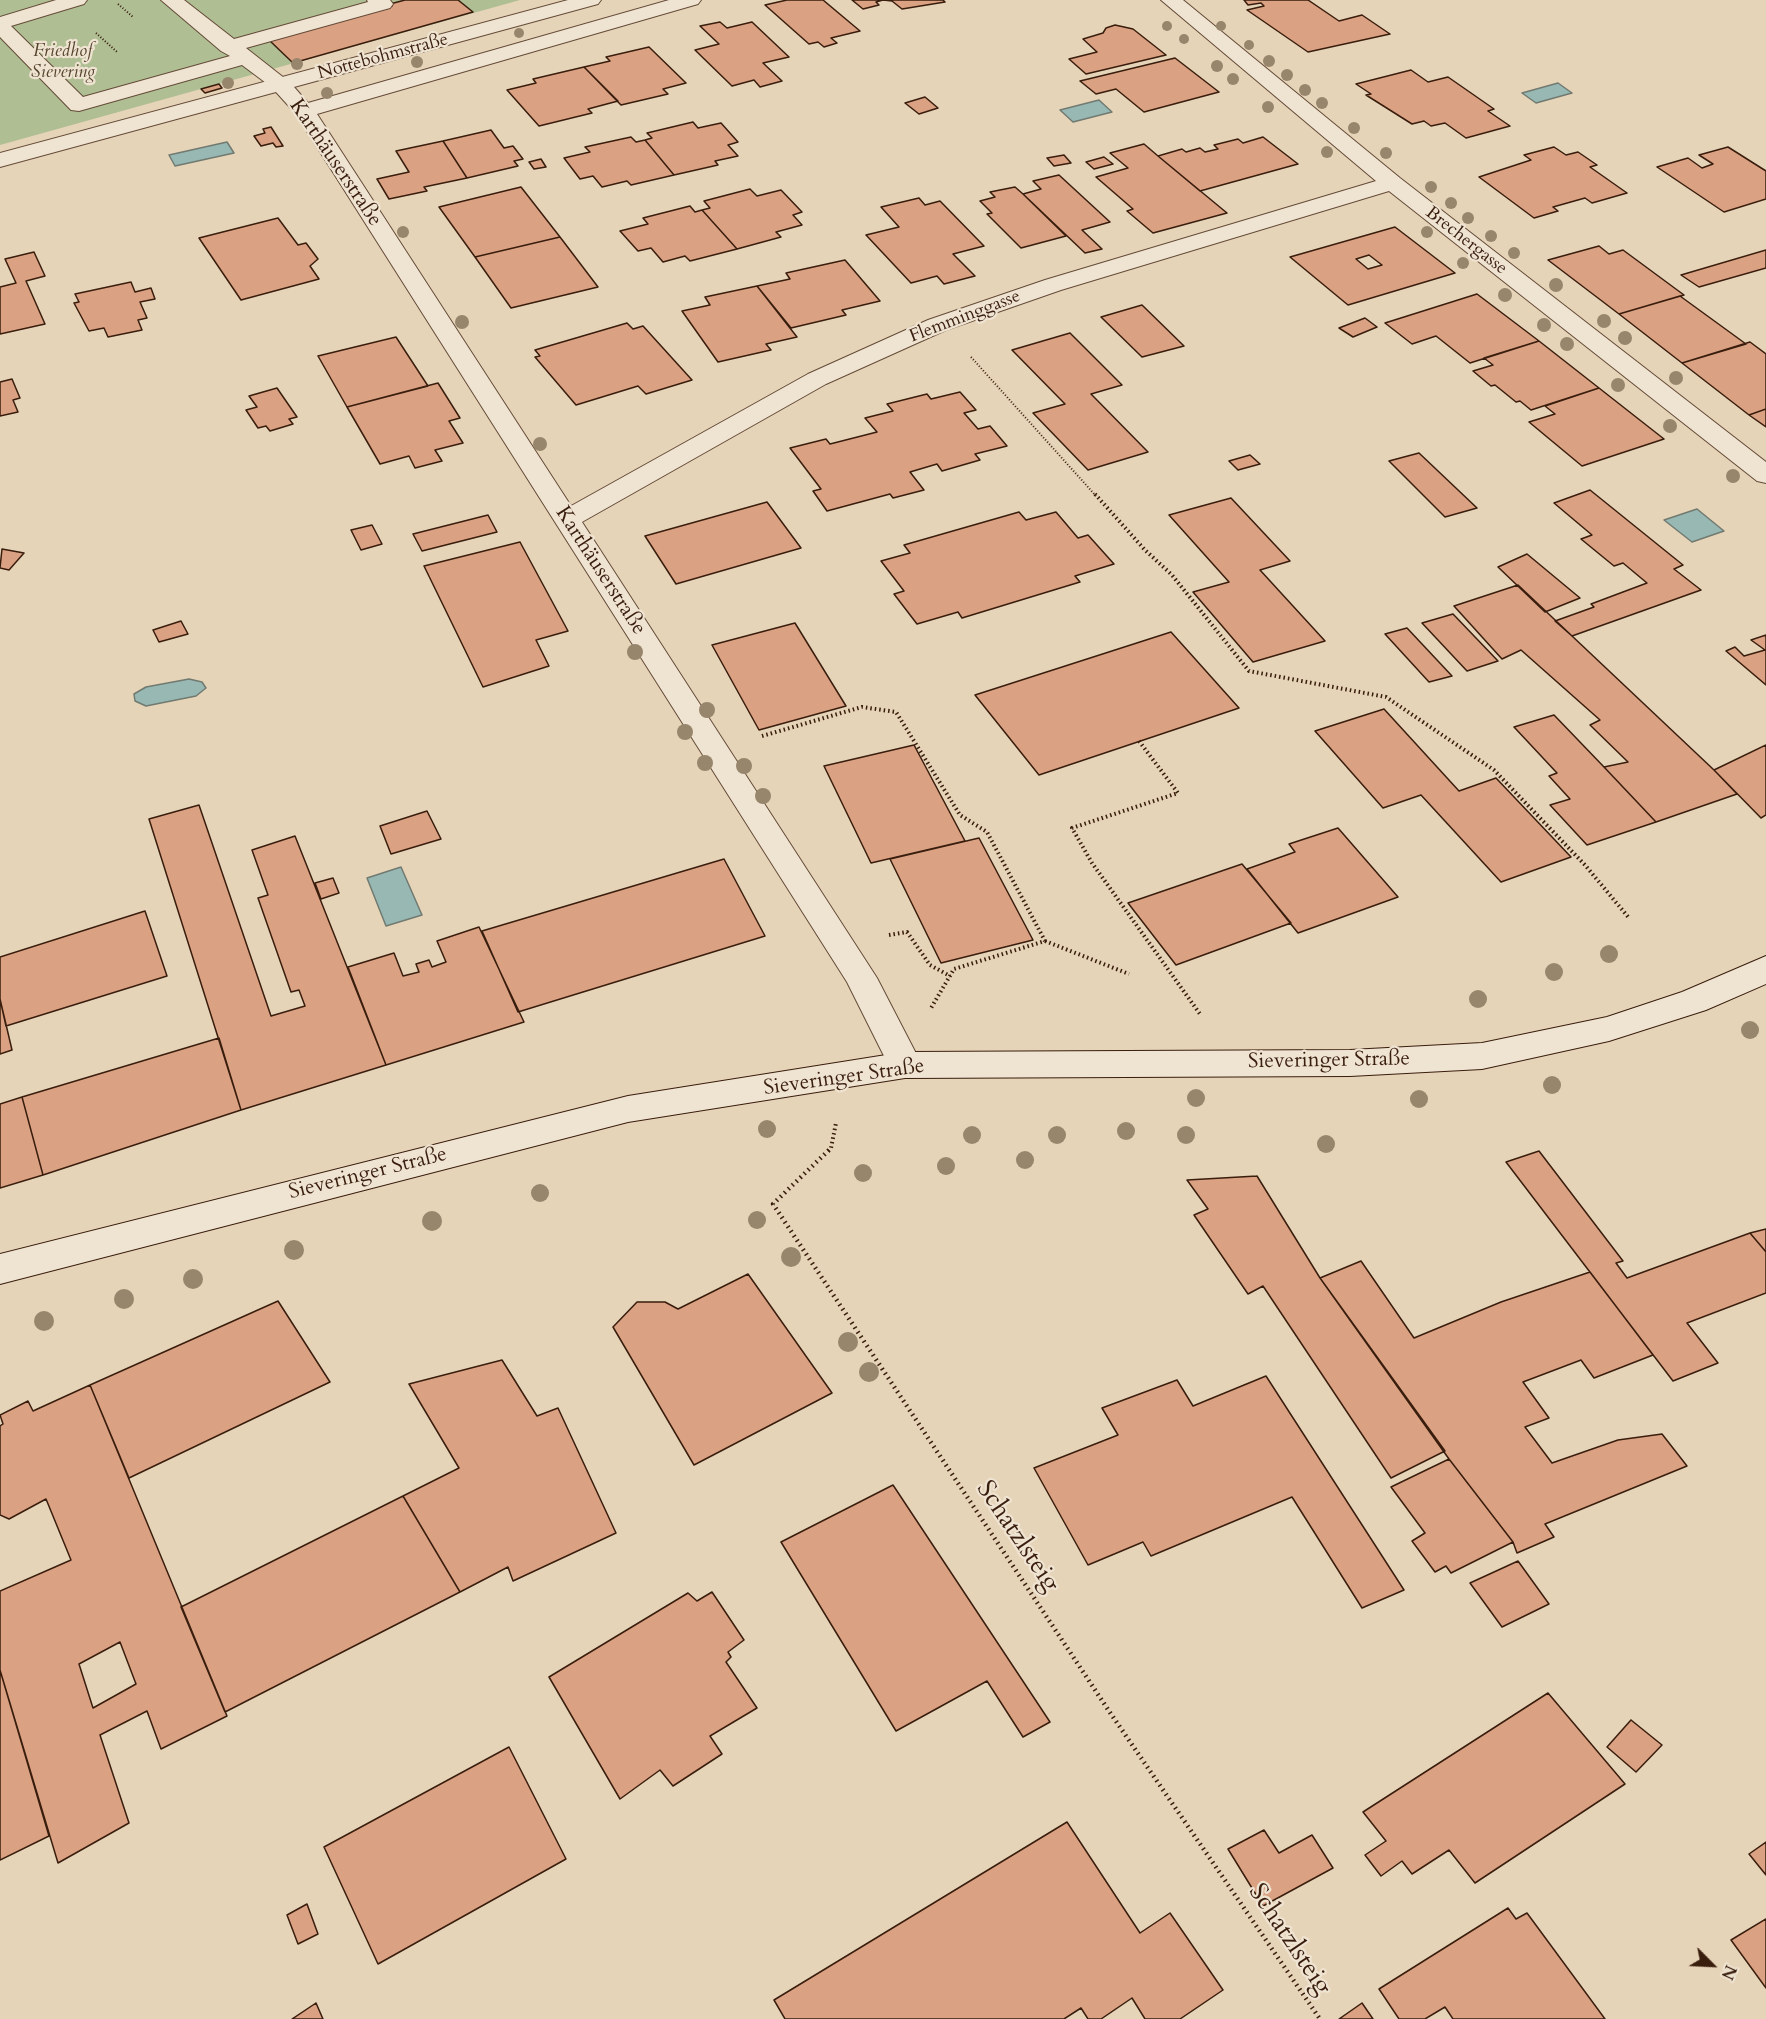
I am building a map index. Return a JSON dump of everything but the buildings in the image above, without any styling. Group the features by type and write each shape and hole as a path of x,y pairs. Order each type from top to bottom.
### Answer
{"street":[{"name":"Karthäuserstraße","path":"171,0 236,53 265,71 304,111 861,978 905,1065"},
{"path":"70,2 0,24 79,105 153,84 236,53 382,4 377,0"},
{"name":"Nottebohmstraße","path":"0,160 591,0"},
{"name":"Nottebohmstraße","path":"304,111 691,0"},
{"name":"Brechergasse","path":"1171,0 1392,183 1766,475"},
{"name":"Flemminggasse","path":"567,519 816,379 938,325 1053,285 1392,183"},
{"name":"Sieveringer Straße","path":"0,1269 628,1109 905,1065 1350,1063 1482,1056 1609,1029 1694,1001 1756,975 1766,968"}],"path":[{"path":"70,2 153,84"},
{"path":"966,352 1145,550 1172,575 1249,670 1386,697 1494,770 1585,865 1629,918"},
{"path":"752,739 862,707 896,712 960,815 987,832 1045,941"},
{"path":"1139,741 1178,793 1072,828 1092,863 1200,1014"},
{"path":"886,935 907,932 930,965 950,976"},
{"path":"927,1015 954,969 1045,941 1129,974"},
{"name":"Schatzlsteig","path":"845,1075 831,1148 773,1204 1111,1714 1320,2019"}],"green space":[{"name":"Friedhof Sievering","path":"0,0 520,0 0,145"}],"water":[{"path":"1558,83 1572,93 1536,103 1522,93"},
{"path":"1099,100 1112,112 1073,122 1060,110"},
{"path":"227,142 234,153 175,166 169,155"},
{"path":"1697,509 1724,531 1692,542 1664,520"},
{"path":"189,679 202,682 206,688 196,696 146,706 135,701 134,694 146,687"},
{"path":"401,867 422,915 386,926 367,878"}]}
